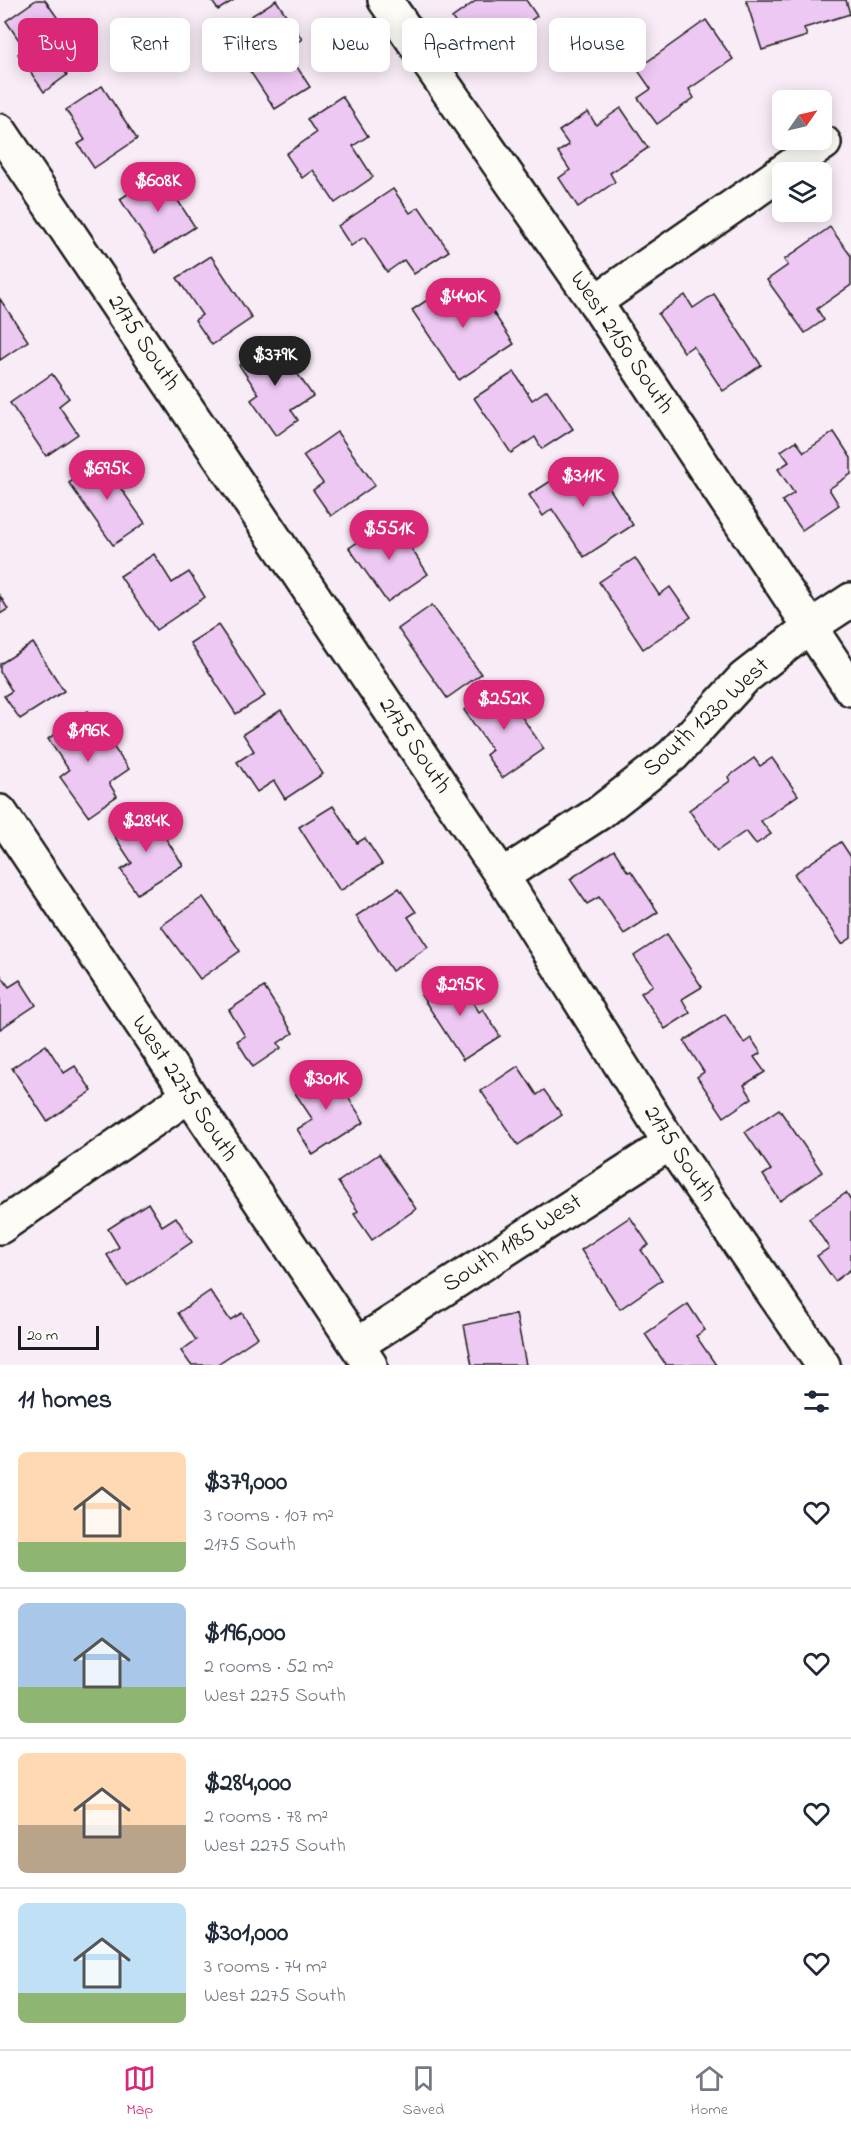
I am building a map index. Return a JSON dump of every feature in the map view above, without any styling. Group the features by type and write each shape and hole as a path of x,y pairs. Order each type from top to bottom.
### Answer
{"street":[{"name":"West 2150 South","path":"385,0 594,302 851,689"},
{"name":"2175 South","path":"0,131 502,876 670,1143 823,1365"},
{"path":"594,302 814,150"},
{"name":"South 1230 West","path":"502,876 599,813 674,755 744,678 810,627 851,600"},
{"name":"West 2275 South","path":"0,812 363,1355"},
{"path":"0,1227 188,1096"},
{"name":"South 1185 West","path":"363,1355 670,1143"}],"building":[{"path":"36,0 45,0 58,18 18,18 18,39 6,21"},
{"path":"211,0 234,0 218,10"},
{"path":"276,0 288,18 248,18"},
{"path":"477,0 526,0 537,16 534,18 452,18"},
{"path":"746,0 846,0 850,14 804,28 807,36 762,50"},
{"path":"706,20 733,59 689,89 694,98 657,124 638,98 651,89 639,72 646,72 646,63"},
{"path":"299,70 310,87 275,109 251,72 299,72"},
{"path":"30,72 65,72 67,75 44,92"},
{"path":"102,86 137,139 94,168 78,144 85,140 66,110"},
{"path":"342,96 368,136 353,146 373,177 335,203 313,170 302,178 286,154 316,133 307,119"},
{"path":"621,108 648,148 610,173 615,182 578,207 559,178 570,170 558,152 569,145 559,131 588,112 596,125"},
{"path":"160,173 195,227 155,253 120,199"},
{"path":"393,189 410,213 419,207 449,251 414,274 404,260 387,272 364,237 351,246 338,226"},
{"path":"830,227 851,256 851,285 817,309 824,320 805,333 767,280 788,265 784,260"},
{"path":"211,256 252,318 212,345 195,320 202,315 177,278"},
{"path":"456,281 471,303 482,295 514,344 459,380 412,310"},
{"path":"714,294 761,365 723,391 693,346 684,352 658,314 685,295 693,308"},
{"path":"0,299 28,341 0,360"},
{"path":"274,340 313,396 291,410 298,420 276,436 251,400 259,394 239,365"},
{"path":"514,372 532,400 547,390 573,429 542,449 535,437 511,453 474,398"},
{"path":"52,374 69,398 59,406 78,434 46,456 10,403"},
{"path":"337,432 375,485 331,516 313,490 323,483 303,456"},
{"path":"834,432 851,458 851,474 829,489 839,505 802,530 782,501 794,493 778,469 789,462 781,451 796,441 804,452"},
{"path":"107,457 125,482 119,486 145,523 113,545 69,483"},
{"path":"582,461 596,482 603,478 633,525 584,557 552,509 543,516 529,495"},
{"path":"392,519 428,574 387,602 349,548"},
{"path":"154,554 172,583 189,572 205,597 156,630 120,576"},
{"path":"635,558 659,595 670,587 691,617 643,649 599,582"},
{"path":"0,596 8,609 0,614"},
{"path":"432,605 481,674 447,698 398,629"},
{"path":"218,625 265,696 236,714 190,643"},
{"path":"33,643 64,691 20,719 4,696 12,691 0,672 0,664"},
{"path":"500,685 544,749 502,778 486,755 492,750 464,710"},
{"path":"281,710 323,774 285,799 274,781 257,792 237,762 254,751 243,734"},
{"path":"88,711 129,769 109,783 117,796 88,816 60,777 69,770 48,739"},
{"path":"754,758 760,766 772,758 798,795 761,821 771,834 756,844 746,831 717,851 689,810 730,781 728,777"},
{"path":"333,806 357,843 365,838 382,864 340,891 299,827"},
{"path":"148,811 183,865 137,894 121,870 132,863 113,834"},
{"path":"841,842 851,857 851,938 842,944 794,874"},
{"path":"614,850 658,912 624,934 599,897 587,904 570,879"},
{"path":"399,888 416,912 408,917 428,947 392,971 356,916"},
{"path":"203,897 240,951 200,979 161,926"},
{"path":"667,934 702,987 682,999 690,1013 665,1029 641,993 653,985 634,956"},
{"path":"455,973 479,1012 483,1009 500,1036 463,1060 421,995"},
{"path":"0,974 9,987 20,980 36,1005 0,1029"},
{"path":"264,987 293,1033 278,1043 281,1048 253,1067 237,1041 245,1036 229,1010"},
{"path":"725,1014 744,1043 751,1038 761,1053 754,1057 765,1072 744,1085 752,1098 724,1117 697,1077 704,1072 684,1041"},
{"path":"46,1045 64,1073 75,1066 92,1091 47,1121 12,1068"},
{"path":"518,1066 537,1095 544,1090 562,1115 518,1145 481,1091"},
{"path":"329,1067 364,1122 313,1155 297,1129 313,1120 293,1090"},
{"path":"779,1109 822,1172 780,1201 763,1175 771,1170 745,1132"},
{"path":"379,1154 416,1209 372,1240 354,1214 358,1211 338,1182"},
{"path":"846,1193 851,1201 851,1269 835,1281 817,1256 829,1248 809,1218"},
{"path":"148,1203 162,1226 176,1217 192,1242 127,1286 107,1255 119,1247 108,1229"},
{"path":"630,1217 649,1245 641,1250 662,1280 620,1309 581,1250"},
{"path":"210,1291 230,1320 242,1313 258,1337 216,1365 191,1365 181,1351 196,1340 178,1313"},
{"path":"688,1304 705,1330 696,1336 716,1365 666,1365 645,1334"},
{"path":"516,1314 526,1365 472,1365 464,1325"}]}
